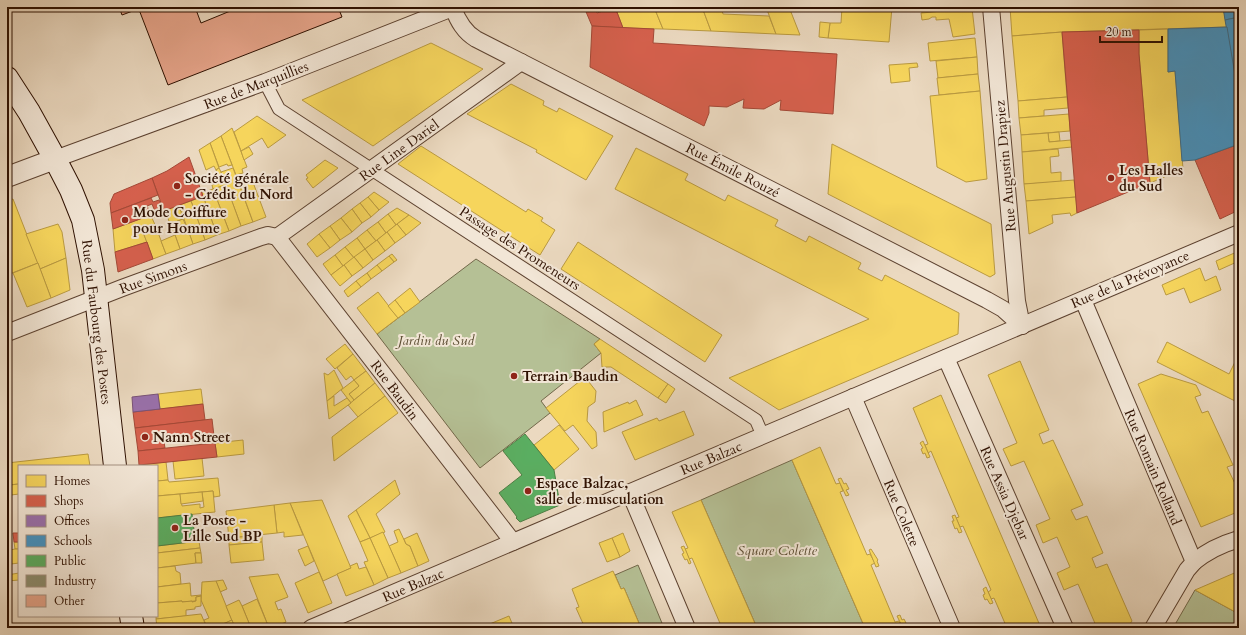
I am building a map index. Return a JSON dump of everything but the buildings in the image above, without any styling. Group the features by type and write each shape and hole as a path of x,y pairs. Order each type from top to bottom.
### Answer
{"main road":[{"name":"Rue du Faubourg des Postes","path":"7,78 29,112 55,159 71,190 83,220 92,264 115,465"},
{"path":"131,617 133,628"}],"street":[{"name":"Rue Émile Rouzé","path":"454,7 460,24 472,37 987,300 1003,309 1022,326"},
{"name":"Rue de Marquillies","path":"55,159 265,82 454,7"},
{"name":"Rue Augustin Drapiez","path":"991,7 1017,301 1022,326"},
{"name":"Rue Line Dariel","path":"277,237 520,62"},
{"name":"Passage des Promeneurs","path":"265,82 279,109 756,420 763,436"},
{"path":"7,177 55,159"},
{"name":"Rue de la Prévoyance","path":"1022,326 1239,233"},
{"name":"Rue Simons","path":"7,332 261,237 268,235 277,237"},
{"name":"Rue Baudin","path":"277,237 513,542"},
{"name":"Rue Romain Rolland","path":"1083,300 1194,562"},
{"name":"Rue Balzac","path":"312,628 1022,326"},
{"name":"Rue Assia Djebar","path":"946,358 1065,628"},
{"name":"Rue Colette","path":"853,397 952,628"},
{"path":"630,493 687,628"},
{"path":"1153,628 1187,570 1194,562 1204,554 1239,539"}],"green space":[{"name":"Jardin du Sud","path":"476,259 600,339 594,344 601,353 541,401 550,413 480,468 377,334"},
{"name":"Square Colette","path":"792,460 865,628 757,628 701,500"},
{"path":"638,565 664,628 641,628 624,588 621,589 615,575"},
{"path":"1195,590 1239,614 1239,628 1173,628"}],"place":[{"name":"Les Halles du Sud","path":"1111,178"},
{"name":"Société générale - Crédit du Nord","path":"177,186"},
{"name":"Mode Coiffure pour Homme","path":"125,220"},
{"name":"Terrain Baudin","path":"514,376"},
{"name":"Nann Street","path":"145,437"},
{"name":"Espace Balzac, salle de musculation","path":"528,491"},
{"name":"La Poste - Lille Sud BP","path":"175,528"}]}
